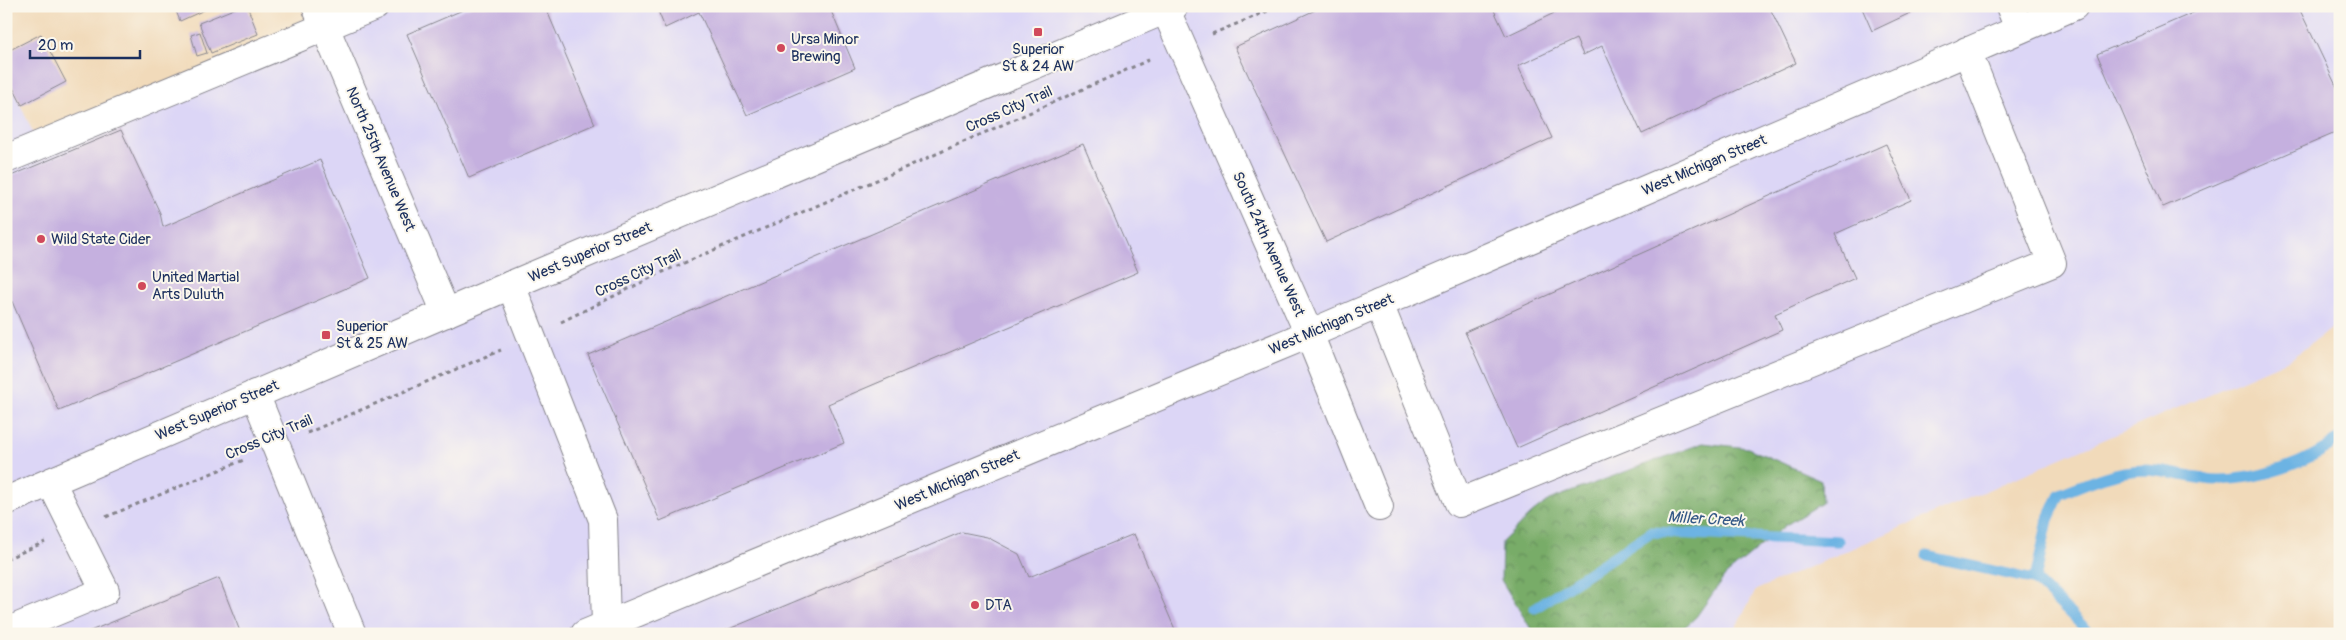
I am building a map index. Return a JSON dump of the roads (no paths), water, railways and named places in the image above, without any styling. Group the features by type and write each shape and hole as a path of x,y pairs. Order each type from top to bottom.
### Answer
{"street":[{"path":"6,159 320,17 374,6"},
{"name":"West Michigan Street","path":"596,629 1309,334 1967,51 2014,18 2074,6"},
{"name":"South 24th Avenue West","path":"1168,8 1182,47 1309,334 1379,507"},
{"name":"West Superior Street","path":"6,501 446,312 1168,8"},
{"name":"North 25th Avenue West","path":"320,17 446,312"},
{"path":"1378,304 1459,503 2052,264 1967,51"},
{"path":"510,285 532,336 603,520 596,629"},
{"path":"255,394 352,634"},
{"path":"6,632 105,592 51,482"}],"waterway":[{"path":"2035,580 2048,520 2060,494 2100,478 2143,470 2210,480 2251,477 2298,462 2340,438"},
{"name":"Miller Creek","path":"1535,608 1651,532 1838,541"},
{"name":"Miller Creek","path":"1927,556 2035,580 2091,634"}],"place":[{"name":"Superior St & 24 AW","path":"1038,32"},
{"name":"Ursa Minor Brewing","path":"781,48"},
{"name":"Wild State Cider","path":"41,239"},
{"name":"United Martial Arts Duluth","path":"142,286"},
{"name":"Superior St & 25 AW","path":"326,335"},
{"name":"DTA","path":"975,605"}]}
